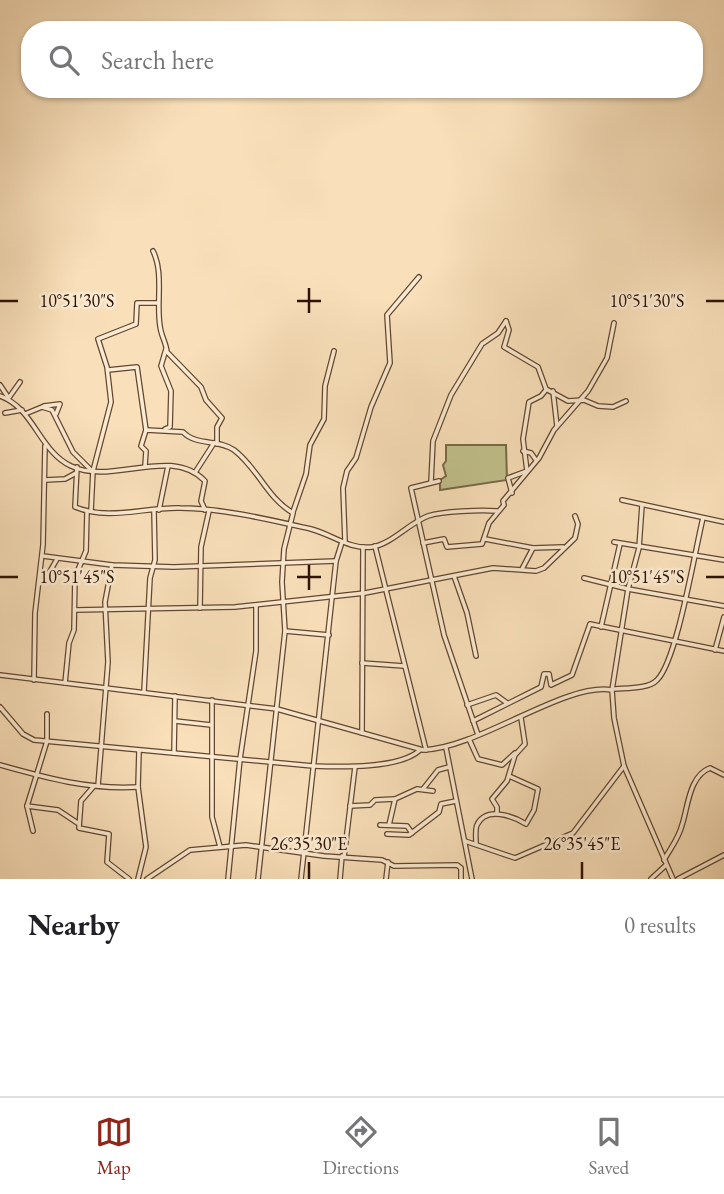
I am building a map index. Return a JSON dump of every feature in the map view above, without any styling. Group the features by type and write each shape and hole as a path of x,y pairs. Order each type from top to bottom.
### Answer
{"street":[{"path":"153,251 158,269 160,327 166,338 161,366 171,391 173,414 170,427 163,429"},
{"path":"301,879 306,853 336,561 344,542 343,488 347,471 356,458 371,407 390,363 387,315 419,277"},
{"path":"65,683 75,610 75,577 83,561 93,471 111,402 108,370 98,339 136,324 137,303 158,303"},
{"path":"431,482 433,441 451,395 482,344 498,333 506,321 509,330 504,347 538,367 546,389"},
{"path":"423,543 444,538 447,547 482,544 489,523 497,511 557,427 580,402 605,362 614,323"},
{"path":"166,348 169,358 174,359 183,372 201,387 206,400 222,418 217,427 215,444 196,471"},
{"path":"258,879 285,631 282,582 289,526 306,474 310,445 324,419 325,386 334,351"},
{"path":"108,370 137,367 146,430 141,446 146,451 145,467"},
{"path":"8,399 20,382"},
{"path":"0,385 8,393 8,399"},
{"path":"546,389 569,401 584,400 612,407 626,401"},
{"path":"527,471 523,451 529,402 541,397 546,389"},
{"path":"553,391 557,427"},
{"path":"0,396 8,399 23,412 45,446 73,468 93,471 167,466 196,471 205,481 201,502 207,511 200,567 200,608"},
{"path":"5,413 60,404 56,416"},
{"path":"42,407 52,410 73,453 93,471"},
{"path":"146,430 183,432 189,439 233,449 261,477 270,496 293,513"},
{"path":"34,680 35,613 43,556 45,446"},
{"path":"523,451 531,453 536,460"},
{"path":"144,691 157,510 167,466"},
{"path":"77,467 75,507 89,511 121,514 157,510 207,511 314,530 363,547 375,546 435,515 497,511"},
{"path":"512,493 508,478 527,471"},
{"path":"45,480 65,479 76,473"},
{"path":"439,481 411,488 430,580 449,652 478,735"},
{"path":"622,500 661,506 724,522"},
{"path":"642,505 639,548 628,589 614,689 614,718 624,766 666,865 675,879 724,855"},
{"path":"75,610 256,605 365,593 493,568 533,572 544,568 575,538 579,524 575,516"},
{"path":"0,675 277,709 420,750 446,748 565,699 657,681 674,642 703,518"},
{"path":"485,539 533,548 564,547"},
{"path":"614,542 724,560"},
{"path":"601,627 620,543"},
{"path":"375,546 426,750"},
{"path":"362,734 365,593 363,547"},
{"path":"522,569 533,548"},
{"path":"43,556 112,565 200,567 336,561"},
{"path":"39,581 49,573 57,559"},
{"path":"112,565 105,602 108,609 107,687 103,746 96,786 81,801 79,824 80,829 110,834 107,862 129,879"},
{"path":"454,576 467,613 476,656"},
{"path":"584,578 611,586 724,606"},
{"path":"228,879 240,759 256,651 256,605"},
{"path":"715,650 724,617"},
{"path":"473,721 541,687 544,674 549,674 551,685 572,675 588,626 724,651"},
{"path":"285,631 329,635"},
{"path":"362,663 404,666"},
{"path":"467,705 496,695 507,703"},
{"path":"174,753 175,696"},
{"path":"212,700 212,817 220,847"},
{"path":"0,707 28,738 139,751 313,766 355,767 408,757 420,750"},
{"path":"33,831 27,806 47,741 47,714"},
{"path":"469,739 478,759 502,765 525,744 521,718"},
{"path":"174,721 211,725"},
{"path":"446,748 472,879"},
{"path":"138,879 146,846 138,786 139,751"},
{"path":"497,813 492,799 509,776 516,752"},
{"path":"0,765 36,777 96,786 138,786"},
{"path":"465,841 515,858 568,836 624,766"},
{"path":"340,879 355,767"},
{"path":"423,789 438,770 449,767"},
{"path":"664,860 682,827 690,792 701,774 710,768 724,775"},
{"path":"476,843 477,825 485,816 497,813 526,824 535,809 538,789 509,776"},
{"path":"389,825 396,799 403,793 423,789 433,791"},
{"path":"350,806 370,805 375,800 396,799"},
{"path":"387,834 401,836 412,833 439,812 441,804 456,801"},
{"path":"27,806 58,810 79,824"},
{"path":"380,825 407,826 412,833"},
{"path":"147,879 190,850 250,845 388,862 394,866 457,865 461,868 461,879"},
{"path":"386,879 388,862"},
{"path":"651,879 666,865"}],"green space":[{"path":"446,445 506,445 507,480 440,490 440,480 446,476 443,465 446,461"}]}
